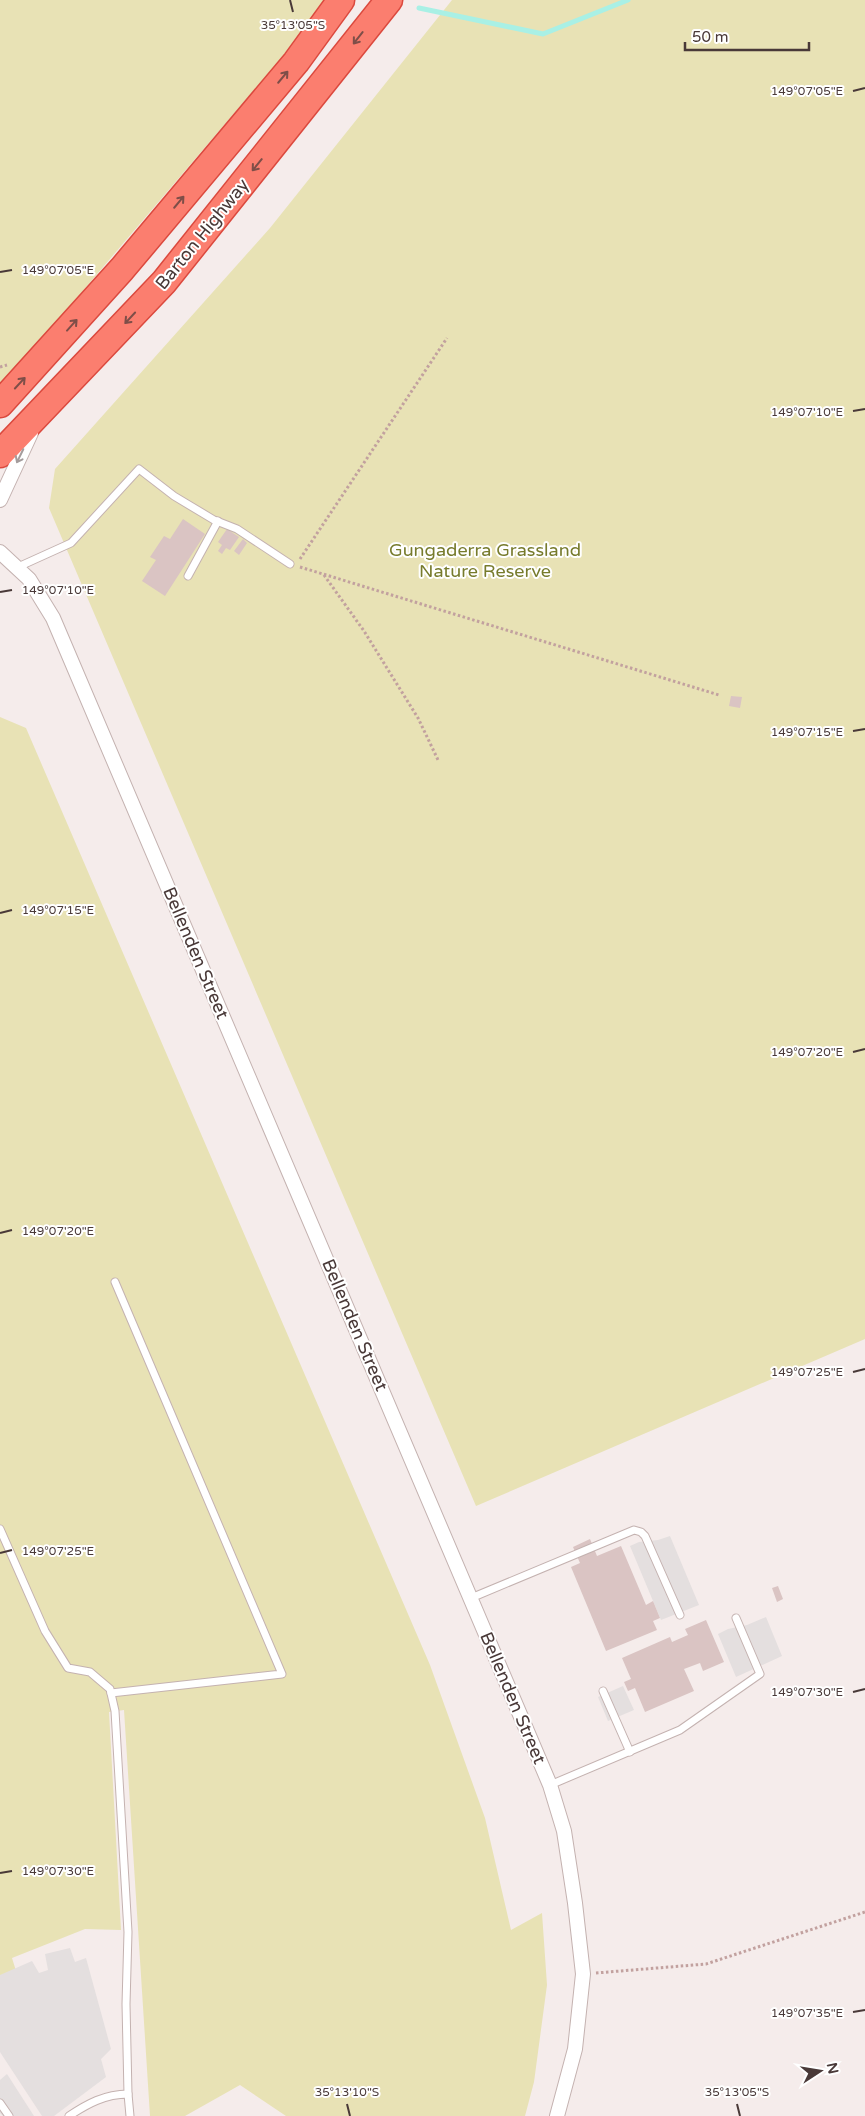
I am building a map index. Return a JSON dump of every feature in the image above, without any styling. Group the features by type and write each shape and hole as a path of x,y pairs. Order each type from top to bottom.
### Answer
{"highway":[{"path":"0,404 122,269 296,62 341,0"},
{"name":"Barton Highway","path":"0,454 164,282 388,0"}],"street":[{"path":"0,500 41,412"},
{"name":"Bellenden Street","path":"0,541 8,560 36,590 60,633 472,1598 550,1786 564,1831 583,1974 576,2049 557,2116"}],"lane":[{"path":"8,560 71,543 139,469 174,496 218,521 237,529 290,564"},
{"path":"188,576 218,521"},
{"path":"110,1693 282,1674 115,1282"},
{"path":"0,1529 45,1631 68,1668 90,1672 110,1690 115,1712 128,1932 126,2004 130,2116"},
{"path":"472,1598 634,1530 641,1532 645,1536 680,1615"},
{"path":"550,1786 680,1730 760,1674 736,1618"},
{"path":"604,1691 630,1752"},
{"path":"69,2116 86,2105 112,2094 128,2094"},
{"path":"0,2103 8,2116"}],"path":[{"path":"447,338 295,565 719,695"},
{"path":"324,574 364,631 418,718 439,762"},
{"path":"583,1974 706,1964 865,1912"}],"green space":[{"path":"0,0 328,0 261,87 259,84 0,388"},
{"name":"Gungaderra Grassland Nature Reserve","path":"452,0 865,0 865,1339 476,1506 49,508 55,469 270,228"},
{"path":"0,717 26,728 430,1665 485,1818 511,1930 542,1913 547,1985 534,2082 525,2116 286,2116 240,2085 185,2116 150,2116 124,1710 109,1712 121,1930 85,1929 12,1958 17,1974 0,1982"}],"shaded area":[{"path":"670,1536 699,1605 661,1620 630,1546 639,1542 658,1540"},
{"path":"766,1617 782,1656 736,1677 718,1634"},
{"path":"623,1686 634,1710 608,1721 598,1697"},
{"path":"70,1948 75,1962 86,1958 111,2049 101,2059 106,2077 54,2116 42,2116 0,2052 0,1975 32,1961 39,1973 48,1970 45,1954"},
{"path":"7,2074 34,2116 3,2116 0,2113 0,2080"}],"building":[{"path":"183,519 205,534 165,596 142,581 156,560 150,557 164,536 170,539"},
{"path":"227,529 239,537 230,550 226,548 222,554 218,551 222,545 218,542"},
{"path":"243,539 247,543 239,555 234,551"},
{"path":"731,696 742,697 740,708 729,706"},
{"path":"590,1539 597,1556 621,1546 646,1605 653,1601 660,1618 653,1621 657,1630 606,1651 571,1567 580,1563 573,1547"},
{"path":"778,1586 783,1599 777,1602 772,1588"},
{"path":"706,1620 724,1662 703,1671 700,1663 684,1669 694,1691 645,1712 635,1688 628,1691 624,1682 631,1679 622,1658 670,1637 672,1642 688,1635 685,1629"}],"waterway":[{"path":"419,8 543,34 628,0"}]}
